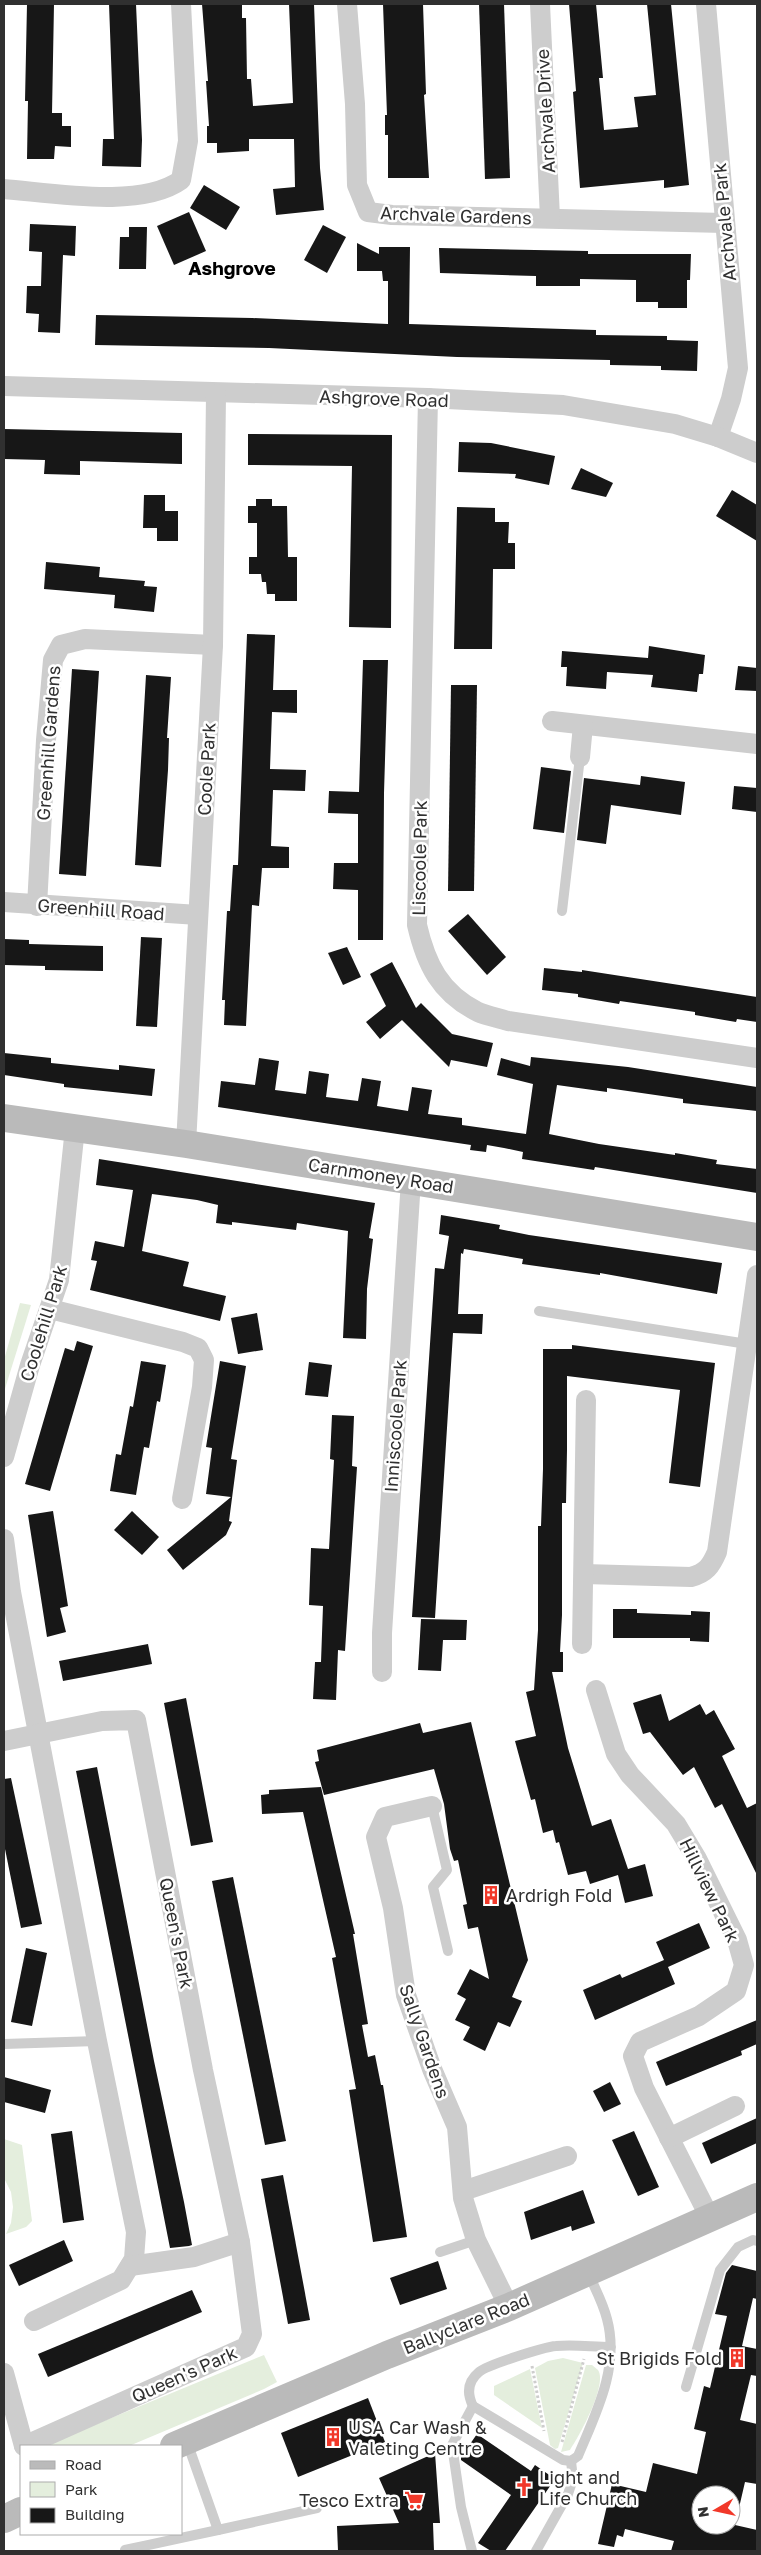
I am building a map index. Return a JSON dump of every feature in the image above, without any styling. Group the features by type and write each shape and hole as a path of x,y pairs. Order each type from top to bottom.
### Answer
{"street":[{"path":"4,189 91,196 144,195 169,188 182,180 188,141 181,4"},
{"name":"Archvale Gardens","path":"347,4 355,104 357,185 368,212 392,215 724,223"},
{"name":"Archvale Drive","path":"540,4 550,218"},
{"name":"Archvale Park","path":"706,4 738,368 731,399 718,437"},
{"name":"Ashgrove Road","path":"4,386 216,394 428,398 563,405 675,424 718,437 757,453"},
{"name":"Coole Park","path":"186,1144 213,646 216,394"},
{"name":"Liscoole Park","path":"428,398 417,925 424,955 436,976 456,997 479,1012 508,1021 757,1058"},
{"name":"Greenhill Gardens","path":"37,906 52,670 53,660 61,645 85,639 213,646"},
{"path":"552,721 757,744"},
{"path":"580,757 583,725"},
{"name":"Greenhill Road","path":"4,902 37,906 198,916"},
{"name":"Carnmoney Road","path":"4,1118 186,1144 757,1237"},
{"name":"Coolehill Park","path":"4,1457 30,1365 60,1280 75,1128"},
{"name":"Inniscoole Park","path":"382,1672 382,1633 411,1180"},
{"path":"584,1574 691,1577 701,1574 711,1566 717,1552 757,1275"},
{"path":"50,1309 183,1342 198,1348 204,1360 202,1387 182,1499"},
{"path":"582,1644 586,1400"},
{"path":"4,1539 38,1733 96,2041 136,2232 134,2259 121,2280 34,2321"},
{"name":"Hillview Park","path":"596,1690 616,1754 630,1775 676,1824 697,1859 737,1940 744,1964 736,1991 698,2016 640,2042 633,2056 644,2088 710,2218"},
{"name":"Queen's Park","path":"4,1741 102,1721 136,1720 203,2070 240,2242 252,2334 246,2347 26,2445"},
{"name":"Sally Gardens","path":"432,1806 385,1818 376,1837 393,1908 406,1995 432,2069 457,2127 462,2190 476,2240 509,2307"},
{"path":"669,2138 735,2106"},
{"path":"462,2190 567,2156"},
{"name":"Ballyclare Road","path":"181,2444 387,2355 509,2307 757,2197"},
{"path":"130,2266 157,2264 194,2257 240,2242"},
{"name":"Queen's Park","path":"4,2373 24,2445"},
{"path":"4,2519 20,2511"}],"lane":[{"path":"562,911 580,757"},
{"path":"539,1311 747,1344"},
{"path":"432,1806 447,1870 433,1887 448,1951"},
{"path":"4,2044 96,2041"},
{"path":"440,2252 476,2240"},
{"path":"686,2387 720,2270 738,2247 757,2240"},
{"path":"571,2462 578,2456 607,2380 611,2347 608,2321 588,2272"},
{"path":"571,2462 558,2458 473,2406 468,2396 470,2385 480,2371 530,2353 556,2346 611,2347"},
{"path":"472,2551 461,2507 452,2445 473,2406"},
{"path":"182,2446 218,2530"},
{"path":"536,2551 568,2494 573,2480 571,2462"},
{"path":"125,2550 317,2508"}],"path":[{"path":"558,2458 588,2346"},
{"path":"530,2353 548,2452"}],"green space":[{"path":"20,1303 31,1305 4,1392 4,1360"},
{"path":"4,2139 22,2145 32,2221 26,2227 6,2234 11,2223 13,2207 11,2192 4,2178"},
{"path":"264,2355 277,2382 131,2445 52,2445 53,2442"},
{"path":"563,2358 583,2363 558,2448 555,2449 550,2445 535,2368 548,2361"},
{"path":"586,2365 592,2365 598,2370 600,2377 596,2398 580,2434 570,2450 561,2452"},
{"path":"530,2369 542,2428 494,2395 494,2386"}],"building":[{"path":"27,4 54,4 52,113 62,113 62,126 71,126 71,147 55,146 54,159 27,159 28,101 25,101"},
{"path":"109,4 136,4 142,140 141,167 102,166 103,139 114,139"},
{"path":"202,4 242,4 242,18 246,18 247,79 251,79 253,106 293,103 289,4 314,4 320,168 324,210 276,215 273,189 295,187 294,139 249,139 249,151 217,153 217,143 207,143 207,126 209,126 206,81 208,81"},
{"path":"383,4 423,4 426,94 424,95 429,178 388,178 388,135 385,135 385,115 387,115"},
{"path":"479,4 504,4 510,178 485,179"},
{"path":"569,4 596,4 603,78 599,78 604,130 638,127 634,97 656,95 647,4 671,4 689,185 664,188 664,180 580,188 573,92 576,91"},
{"path":"204,185 240,207 226,230 190,208"},
{"path":"189,212 206,251 174,265 157,226"},
{"path":"30,224 76,226 75,256 63,255 60,333 38,332 39,314 26,313 27,286 41,286 42,252 29,251"},
{"path":"323,225 346,237 327,273 304,260"},
{"path":"129,227 147,227 146,269 119,269 120,237 129,237"},
{"path":"357,243 379,254 379,247 410,247 409,324 596,330 596,335 667,336 667,340 698,341 697,371 661,370 661,366 610,365 610,360 457,357 269,348 95,345 96,315 252,318 388,324 388,281 383,281 382,271 357,271"},
{"path":"439,248 588,251 588,254 691,254 690,280 687,280 687,308 658,308 658,302 636,302 636,280 580,279 580,286 536,286 536,276 440,273"},
{"path":"4,429 182,433 182,464 80,461 80,475 44,474 45,460 4,459"},
{"path":"248,434 392,435 391,628 349,627 352,466 248,465"},
{"path":"459,442 491,443 555,456 549,485 515,478 516,474 458,472"},
{"path":"581,468 613,483 606,497 571,489"},
{"path":"732,490 757,505 757,541 716,516"},
{"path":"144,495 165,495 165,511 178,511 178,541 157,541 157,528 143,528"},
{"path":"256,499 272,499 272,506 287,506 288,557 297,557 297,601 275,601 275,594 267,594 266,582 262,582 261,574 249,574 249,557 257,557 257,523 248,523 248,506 256,506"},
{"path":"457,507 495,508 495,522 509,522 508,543 515,543 515,569 493,569 492,649 454,649"},
{"path":"46,562 100,567 99,577 145,581 144,586 157,587 154,612 114,608 115,595 44,589"},
{"path":"247,634 275,635 273,690 297,690 297,713 272,712 270,769 306,770 305,791 273,790 271,846 289,847 289,868 262,868 259,906 252,905 246,1026 224,1025 225,1000 222,1000 227,911 230,911 233,865 238,865"},
{"path":"649,646 705,655 703,674 699,674 697,692 651,687 653,675 607,672 606,689 566,686 567,667 561,667 562,651 648,658"},
{"path":"363,660 388,660 384,793 383,940 358,940 358,890 333,889 334,863 358,863 358,814 328,813 329,791 359,792"},
{"path":"738,666 757,668 757,691 735,690"},
{"path":"72,669 99,671 86,876 59,874"},
{"path":"146,675 171,677 167,738 169,738 168,770 161,867 135,865"},
{"path":"451,685 477,685 474,891 448,891"},
{"path":"541,767 571,771 564,833 533,829"},
{"path":"641,776 685,782 681,815 611,805 606,844 577,840 584,778 640,785"},
{"path":"734,786 757,788 757,812 732,809"},
{"path":"468,914 506,957 487,975 448,931"},
{"path":"141,937 162,938 157,1027 136,1026"},
{"path":"4,939 29,940 29,944 103,946 103,971 45,970 45,966 4,965"},
{"path":"347,947 361,977 343,985 328,953"},
{"path":"392,962 416,1008 421,1003 452,1034 493,1043 487,1067 451,1060 449,1067 402,1020 380,1039 366,1022 386,1006 370,974"},
{"path":"544,968 582,972 582,970 757,997 757,1022 737,1019 736,1022 695,1015 695,1012 620,1001 619,1004 578,997 578,994 542,990"},
{"path":"4,1053 51,1058 51,1063 119,1070 119,1065 155,1069 152,1096 64,1087 64,1084 4,1075"},
{"path":"531,1057 628,1067 757,1087 757,1111 683,1103 683,1099 607,1088 607,1092 557,1085 549,1134 599,1144 717,1160 716,1164 757,1169 757,1193 595,1167 594,1170 522,1159 523,1152 487,1145 486,1152 470,1150 471,1145 218,1107 221,1081 255,1085 259,1058 279,1061 275,1090 306,1094 309,1071 329,1074 326,1097 358,1101 362,1078 381,1081 377,1106 408,1111 412,1087 432,1090 428,1114 462,1118 462,1125 526,1134 533,1084 497,1075 501,1058 530,1066"},
{"path":"99,1159 375,1203 369,1238 373,1239 367,1289 366,1339 343,1338 348,1231 297,1223 296,1230 232,1222 232,1225 216,1223 218,1205 197,1200 152,1194 142,1251 189,1262 183,1286 226,1296 220,1321 90,1290 97,1261 91,1260 95,1241 124,1247 133,1190 96,1185"},
{"path":"441,1215 500,1225 499,1229 529,1235 722,1263 717,1294 600,1273 600,1275 522,1264 523,1259 464,1249 463,1254 461,1253 458,1314 483,1314 482,1334 453,1333 435,1618 412,1617 435,1268 444,1269 449,1236 439,1234"},
{"path":"257,1313 263,1350 238,1354 231,1318"},
{"path":"77,1341 93,1346 50,1491 25,1484 65,1348 74,1351"},
{"path":"572,1345 715,1363 700,1487 669,1483 680,1390 567,1376 566,1503 562,1503 562,1615 560,1652 563,1652 563,1672 552,1672 568,1748 592,1826 611,1819 628,1869 645,1864 653,1896 625,1903 618,1875 590,1884 586,1871 568,1875 559,1842 556,1843 553,1830 543,1833 535,1799 531,1800 515,1741 536,1736 526,1692 534,1690 538,1630 538,1526 541,1526 543,1469 543,1349 572,1349"},
{"path":"141,1361 166,1365 160,1402 157,1401 149,1448 144,1447 136,1495 110,1491 116,1454 121,1455 130,1406 133,1407"},
{"path":"220,1361 246,1366 231,1459 237,1460 229,1521 232,1522 226,1535 183,1570 167,1550 231,1497 206,1494 212,1448 206,1447"},
{"path":"309,1362 332,1365 328,1397 305,1395"},
{"path":"332,1415 354,1416 352,1466 357,1467 345,1651 338,1650 336,1700 313,1699 315,1662 321,1662 323,1606 309,1605 311,1548 329,1549 334,1460 330,1459"},
{"path":"53,1511 68,1606 60,1608 66,1632 47,1637 28,1515"},
{"path":"132,1511 159,1537 142,1555 114,1530"},
{"path":"613,1609 637,1609 637,1613 691,1615 691,1611 710,1612 709,1642 690,1641 690,1638 613,1638"},
{"path":"421,1619 467,1620 466,1640 443,1640 441,1671 418,1670"},
{"path":"148,1644 152,1664 63,1681 59,1661"},
{"path":"661,1694 669,1721 700,1704 706,1715 714,1710 735,1749 722,1756 747,1808 757,1803 757,1875 722,1804 715,1808 694,1767 683,1775 650,1732 643,1734 633,1703"},
{"path":"186,1698 213,1842 191,1846 164,1703"},
{"name":"Ardrigh Fold","path":"471,1722 528,1960 512,1997 522,2001 510,2027 498,2022 485,2051 463,2040 470,2027 455,2020 466,1999 457,1994 470,1969 489,1979 478,1927 468,1929 463,1905 467,1904 458,1860 454,1861 450,1849 444,1804 434,1769 324,1795 315,1762 319,1761 317,1750 420,1723 423,1733"},
{"path":"97,1767 154,2061 184,2202 192,2245 189,2246 170,2248 76,1771"},
{"path":"11,1778 42,1924 21,1928 4,1844 4,1779"},
{"path":"321,1787 355,1934 353,1934 368,2024 362,2025 368,2057 375,2055 381,2085 383,2085 407,2237 373,2242 349,2090 356,2089 332,1958 336,1957 303,1812 262,1814 261,1795 269,1794 269,1790"},
{"path":"233,1877 286,2141 265,2145 212,1881"},
{"path":"699,1923 710,1948 668,1967 675,1984 595,2020 583,1990 620,1974 622,1978 664,1960 656,1942"},
{"path":"26,1948 47,1953 32,2026 11,2022"},
{"path":"757,2020 757,2044 741,2051 742,2055 666,2086 656,2062"},
{"path":"4,2077 51,2090 45,2113 4,2102"},
{"path":"610,2082 621,2104 604,2112 593,2091"},
{"path":"757,2118 757,2143 711,2164 702,2143"},
{"path":"72,2131 84,2220 63,2223 51,2134"},
{"path":"634,2131 659,2187 638,2196 612,2140"},
{"path":"283,2175 310,2320 288,2324 261,2179"},
{"path":"583,2190 595,2223 572,2231 571,2226 531,2240 524,2212"},
{"path":"64,2240 73,2261 19,2286 9,2265"},
{"path":"438,2261 447,2289 400,2305 390,2278"},
{"path":"732,2265 757,2271 757,2299 753,2298 742,2346 757,2349 757,2376 751,2375 740,2420 757,2424 757,2484 745,2482 741,2499 741,2485 691,2485 691,2535 741,2535 741,2526 757,2530 757,2551 671,2551 674,2541 625,2529 623,2537 617,2535 614,2547 598,2544 612,2484 646,2492 653,2463 697,2474 706,2432 694,2429 704,2386 710,2388 727,2316 715,2314 726,2273"},
{"path":"192,2290 202,2312 48,2377 38,2354"},
{"name":"USA Car Wash & Valeting Centre","path":"368,2398 385,2442 298,2477 281,2433"},
{"name":"Light and Life Church","path":"477,2434 531,2471 535,2465 555,2479 505,2551 491,2551 478,2543 511,2495 461,2460 461,2457"},
{"name":"Tesco Extra","path":"435,2453 440,2523 433,2523 434,2551 338,2551 337,2526 399,2523 379,2478"}],"place":[{"name":"Ardrigh Fold","path":"491,1895"},
{"name":"St Brigids Fold","path":"737,2358"},
{"name":"USA Car Wash & Valeting Centre","path":"333,2437"},
{"name":"Light and Life Church","path":"524,2487"},
{"name":"Tesco Extra","path":"414,2500"}],"district":[{"name":"Ashgrove","path":"232,267"}]}
